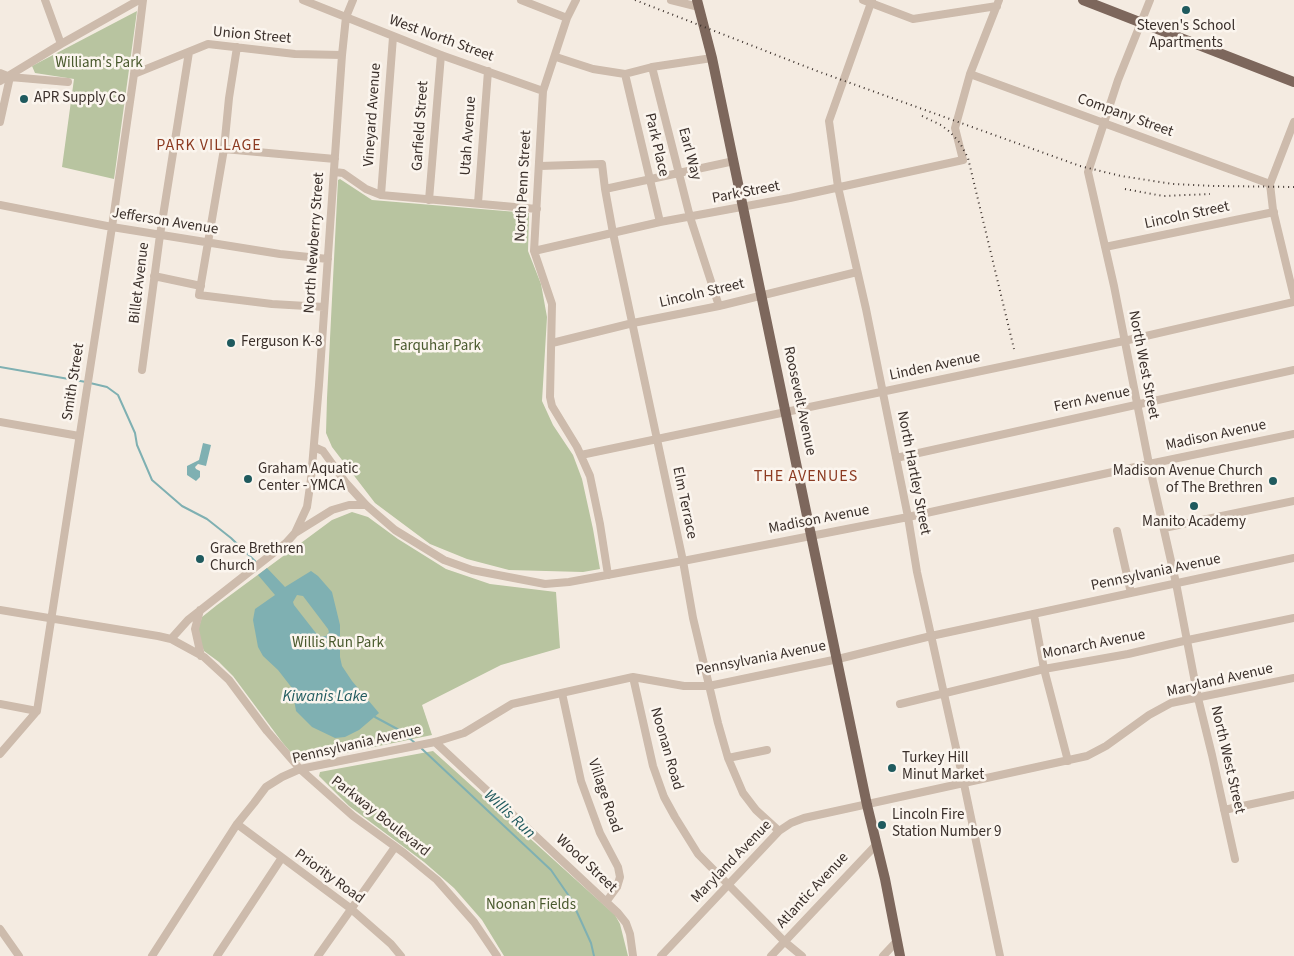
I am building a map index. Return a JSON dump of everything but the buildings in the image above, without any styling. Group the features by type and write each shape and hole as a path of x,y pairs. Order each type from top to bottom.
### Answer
{"main road":[{"path":"1083,0 1294,82"},
{"name":"Roosevelt Avenue","path":"698,3 734,161 760,295 900,956"}],"street":[{"path":"45,0 61,44"},
{"path":"0,81 139,0"},
{"name":"Smith Street","path":"37,711 112,227 143,0"},
{"name":"West North Street","path":"303,0 393,37 543,91"},
{"name":"North Newberry Street","path":"171,639 188,620 286,543 296,533 307,507 310,496 314,447 342,55 346,17 353,0"},
{"path":"521,0 568,18"},
{"name":"North Penn Street","path":"576,0 543,91 534,251 552,304 550,397 552,406 581,455 590,476 608,575"},
{"path":"671,0 698,3"},
{"path":"863,0 913,18 998,3"},
{"name":"North West Street","path":"1150,0 1118,80 1088,172 1149,464 1176,582 1198,698 1235,859"},
{"name":"North Hartley Street","path":"872,2 829,121 838,187 883,392 917,572 945,692 1000,956"},
{"path":"970,74 998,3"},
{"name":"Vineyard Avenue","path":"381,196 393,37"},
{"name":"Union Street","path":"134,74 208,44 295,54 342,55"},
{"path":"237,47 224,149 199,295 275,304 324,307"},
{"name":"Billet Avenue","path":"142,370 160,235 189,52"},
{"name":"Garfield Street","path":"430,200 441,55"},
{"path":"556,57 593,68 625,74 652,67 712,58"},
{"name":"Earl Way","path":"652,67 690,217 719,306"},
{"name":"Utah Avenue","path":"478,203 488,71"},
{"path":"0,72 10,76 68,82"},
{"name":"Park Place","path":"625,74 660,222"},
{"name":"Park Street","path":"534,251 660,222 743,208 963,160 954,128 970,74"},
{"name":"Company Street","path":"970,74 1270,184"},
{"path":"0,122 10,76"},
{"path":"1294,122 1270,184 1274,212 1294,297"},
{"path":"224,149 336,159"},
{"path":"605,189 734,161"},
{"name":"Elm Terrace","path":"540,166 602,164 613,233 708,686 728,758 743,793 756,810 778,831"},
{"path":"334,172 342,173 366,189 381,196 537,209"},
{"name":"Jefferson Avenue","path":"0,205 207,243 328,259"},
{"name":"Lincoln Street","path":"1105,247 1274,212"},
{"name":"Lincoln Street","path":"552,343 633,323 719,306 857,272"},
{"path":"154,276 201,286"},
{"name":"Linden Avenue","path":"581,455 1124,341 1294,302"},
{"name":"Fern Avenue","path":"896,458 1294,370"},
{"path":"0,422 79,436"},
{"name":"Madison Avenue","path":"314,447 324,451 346,483 395,530 444,560 472,570 545,584 608,575 908,517 1294,434"},
{"path":"1164,528 1294,501"},
{"path":"296,533 332,510 349,505 366,504"},
{"path":"1117,531 1131,593"},
{"name":"Pennsylvania Avenue","path":"152,956 237,824 266,788 300,769 431,743 464,733 512,704 633,677 684,686 708,686 838,659 931,636 1034,615 1176,582 1294,558"},
{"name":"Parkway Boulevard","path":"0,610 133,631 171,639 201,656 229,680 267,731 300,769 353,816 424,869 449,893 474,922 497,956"},
{"path":"200,610 195,629 201,656"},
{"path":"1034,615 1044,668 1068,761"},
{"name":"Monarch Avenue","path":"900,704 1044,668 1128,654 1294,618"},
{"name":"Noonan Road","path":"633,677 653,766 664,797 698,854 785,942 802,956"},
{"name":"Maryland Avenue","path":"660,956 778,831 804,818 1087,756 1106,746 1148,715 1172,703 1294,678"},
{"name":"Village Road","path":"562,693 581,781 600,833 618,866 620,877 617,887 606,902"},
{"path":"0,704 37,711 0,754"},
{"name":"Wood Street","path":"431,743 606,902 626,923 630,934 633,956"},
{"path":"728,758 766,750"},
{"path":"1224,810 1294,795"},
{"name":"Priority Road","path":"237,824 281,859 350,908 402,956"},
{"name":"Atlantic Avenue","path":"771,956 876,845"},
{"path":"318,956 350,908 395,847"},
{"path":"217,956 281,859"},
{"path":"0,929 19,956"},
{"path":"883,956 897,941"}],"green space":[{"name":"William's Park","path":"137,11 114,179 62,167 74,79 35,73 32,66"},
{"name":"Farquhar Park","path":"340,179 372,200 529,213 528,251 541,284 547,317 542,401 553,425 573,455 582,479 600,569 583,572 509,570 467,559 430,544 375,503 332,447 326,433 327,398 338,180"},
{"name":"Willis Run Park","path":"352,512 368,517 398,539 446,569 490,584 556,592 560,648 501,665 422,705 432,735 298,761 233,676 204,651 197,633 202,617 217,605 332,520"},
{"name":"Noonan Fields","path":"433,751 615,915 620,924 628,956 504,956 482,920 454,888 424,862 349,806 319,776 320,772"}],"water":[{"path":"203,443 211,445 206,466 198,464 195,467 200,471 200,477 196,481 187,475 187,466 199,460"},
{"name":"Kiwanis Lake","path":"267,568 285,587 311,571 332,592 340,625 340,657 342,666 379,713 359,730 345,737 335,738 312,727 296,711 292,688 278,670 263,656 258,647 253,620 255,609 275,595 258,575","holes":["297,595 303,596 328,629 329,632 326,636 319,637 294,605 293,602"]}],"waterway":[{"path":"0,367 86,382"},
{"path":"90,383 107,387 118,395 135,433 137,445 152,480 182,506 207,519 231,538 257,563"},
{"name":"Willis Run","path":"375,717 401,731 415,743"},
{"name":"Willis Run","path":"421,748 551,870 571,899 591,943 594,956"}],"railway":[{"path":"635,0 817,71 1080,166 1121,176 1173,184 1294,187"},
{"path":"922,116 941,125 950,132 960,143 968,158 1014,349"},
{"path":"1125,189 1163,196 1210,194"}],"place":[{"name":"Steven's School Apartments","path":"1186,10"},
{"name":"APR Supply Co","path":"24,99"},
{"name":"Ferguson K-8","path":"231,343"},
{"name":"Graham Aquatic Center - YMCA","path":"248,479"},
{"name":"Madison Avenue Church of The Brethren","path":"1273,481"},
{"name":"Manito Academy","path":"1194,506"},
{"name":"Grace Brethren Church","path":"200,559"},
{"name":"Turkey Hill Minut Market","path":"892,768"},
{"name":"Lincoln Fire Station Number 9","path":"882,825"}],"district":[{"name":"PARK VILLAGE","path":"209,146"},
{"name":"THE AVENUES","path":"806,477"}]}
